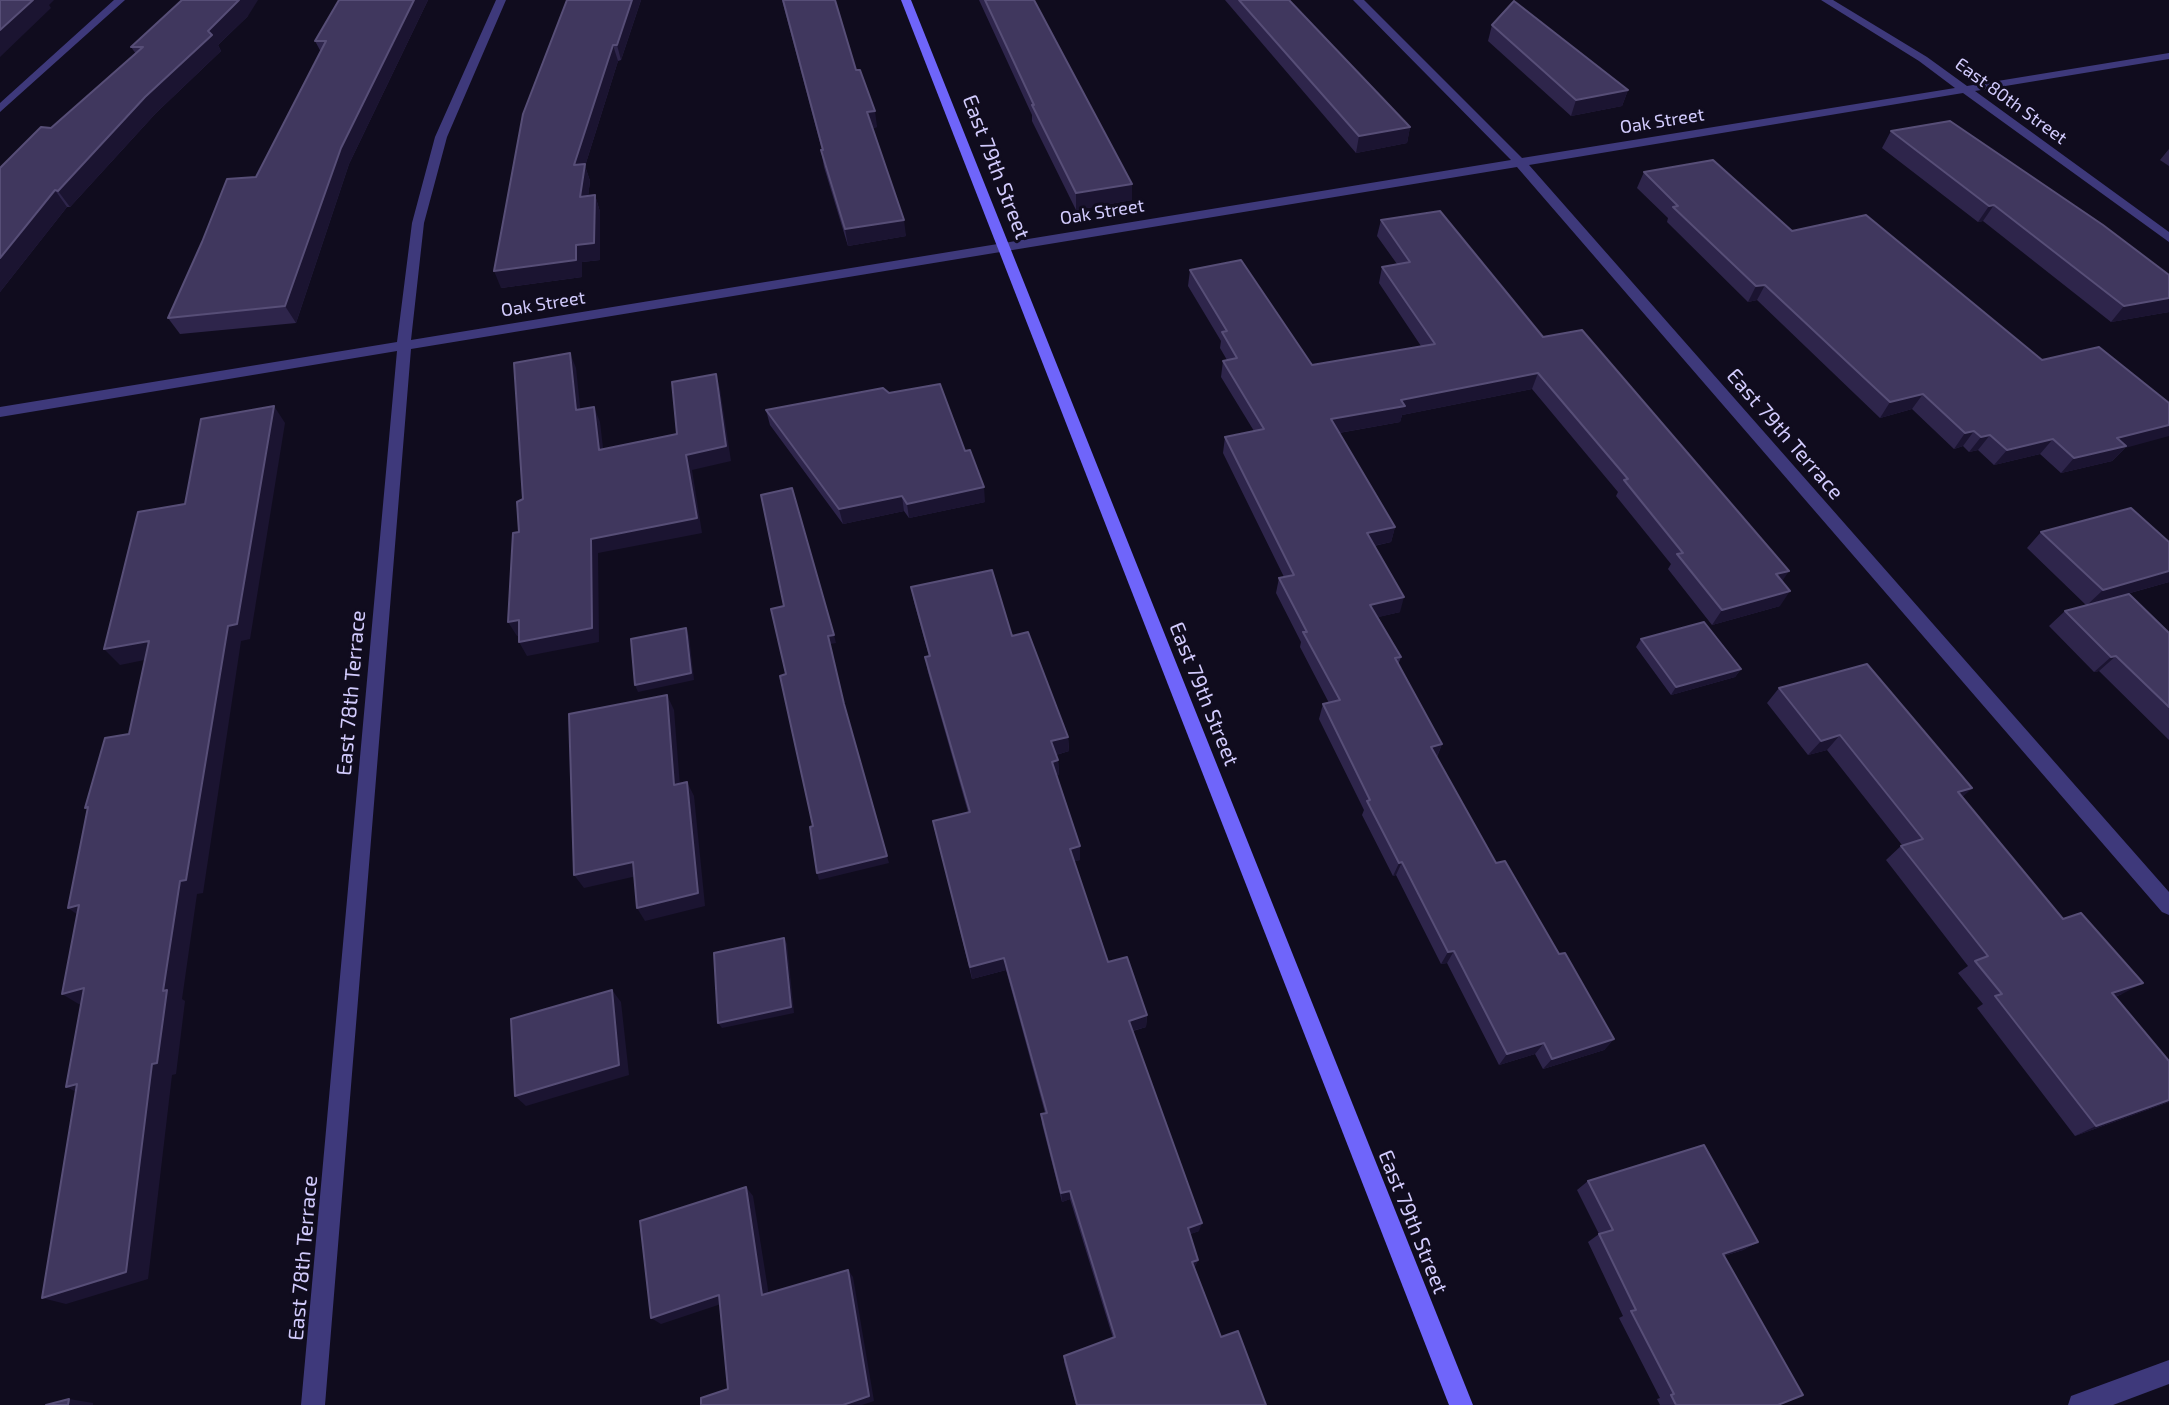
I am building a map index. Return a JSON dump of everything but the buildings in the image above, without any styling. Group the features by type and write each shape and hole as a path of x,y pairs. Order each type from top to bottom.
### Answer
{"street":[{"path":"2,106 120,0"},
{"name":"East 78th Terrace","path":"313,1405 404,345 418,223 441,137 501,0"},
{"name":"East 79th Street","path":"906,0 1461,1405"},
{"name":"East 79th Terrace","path":"1358,0 1521,162 2169,906"},
{"name":"East 80th Street","path":"1826,0 1923,59 2169,238"},
{"name":"Oak Street","path":"0,412 2169,56"},
{"path":"2080,1405 2169,1372"}]}
